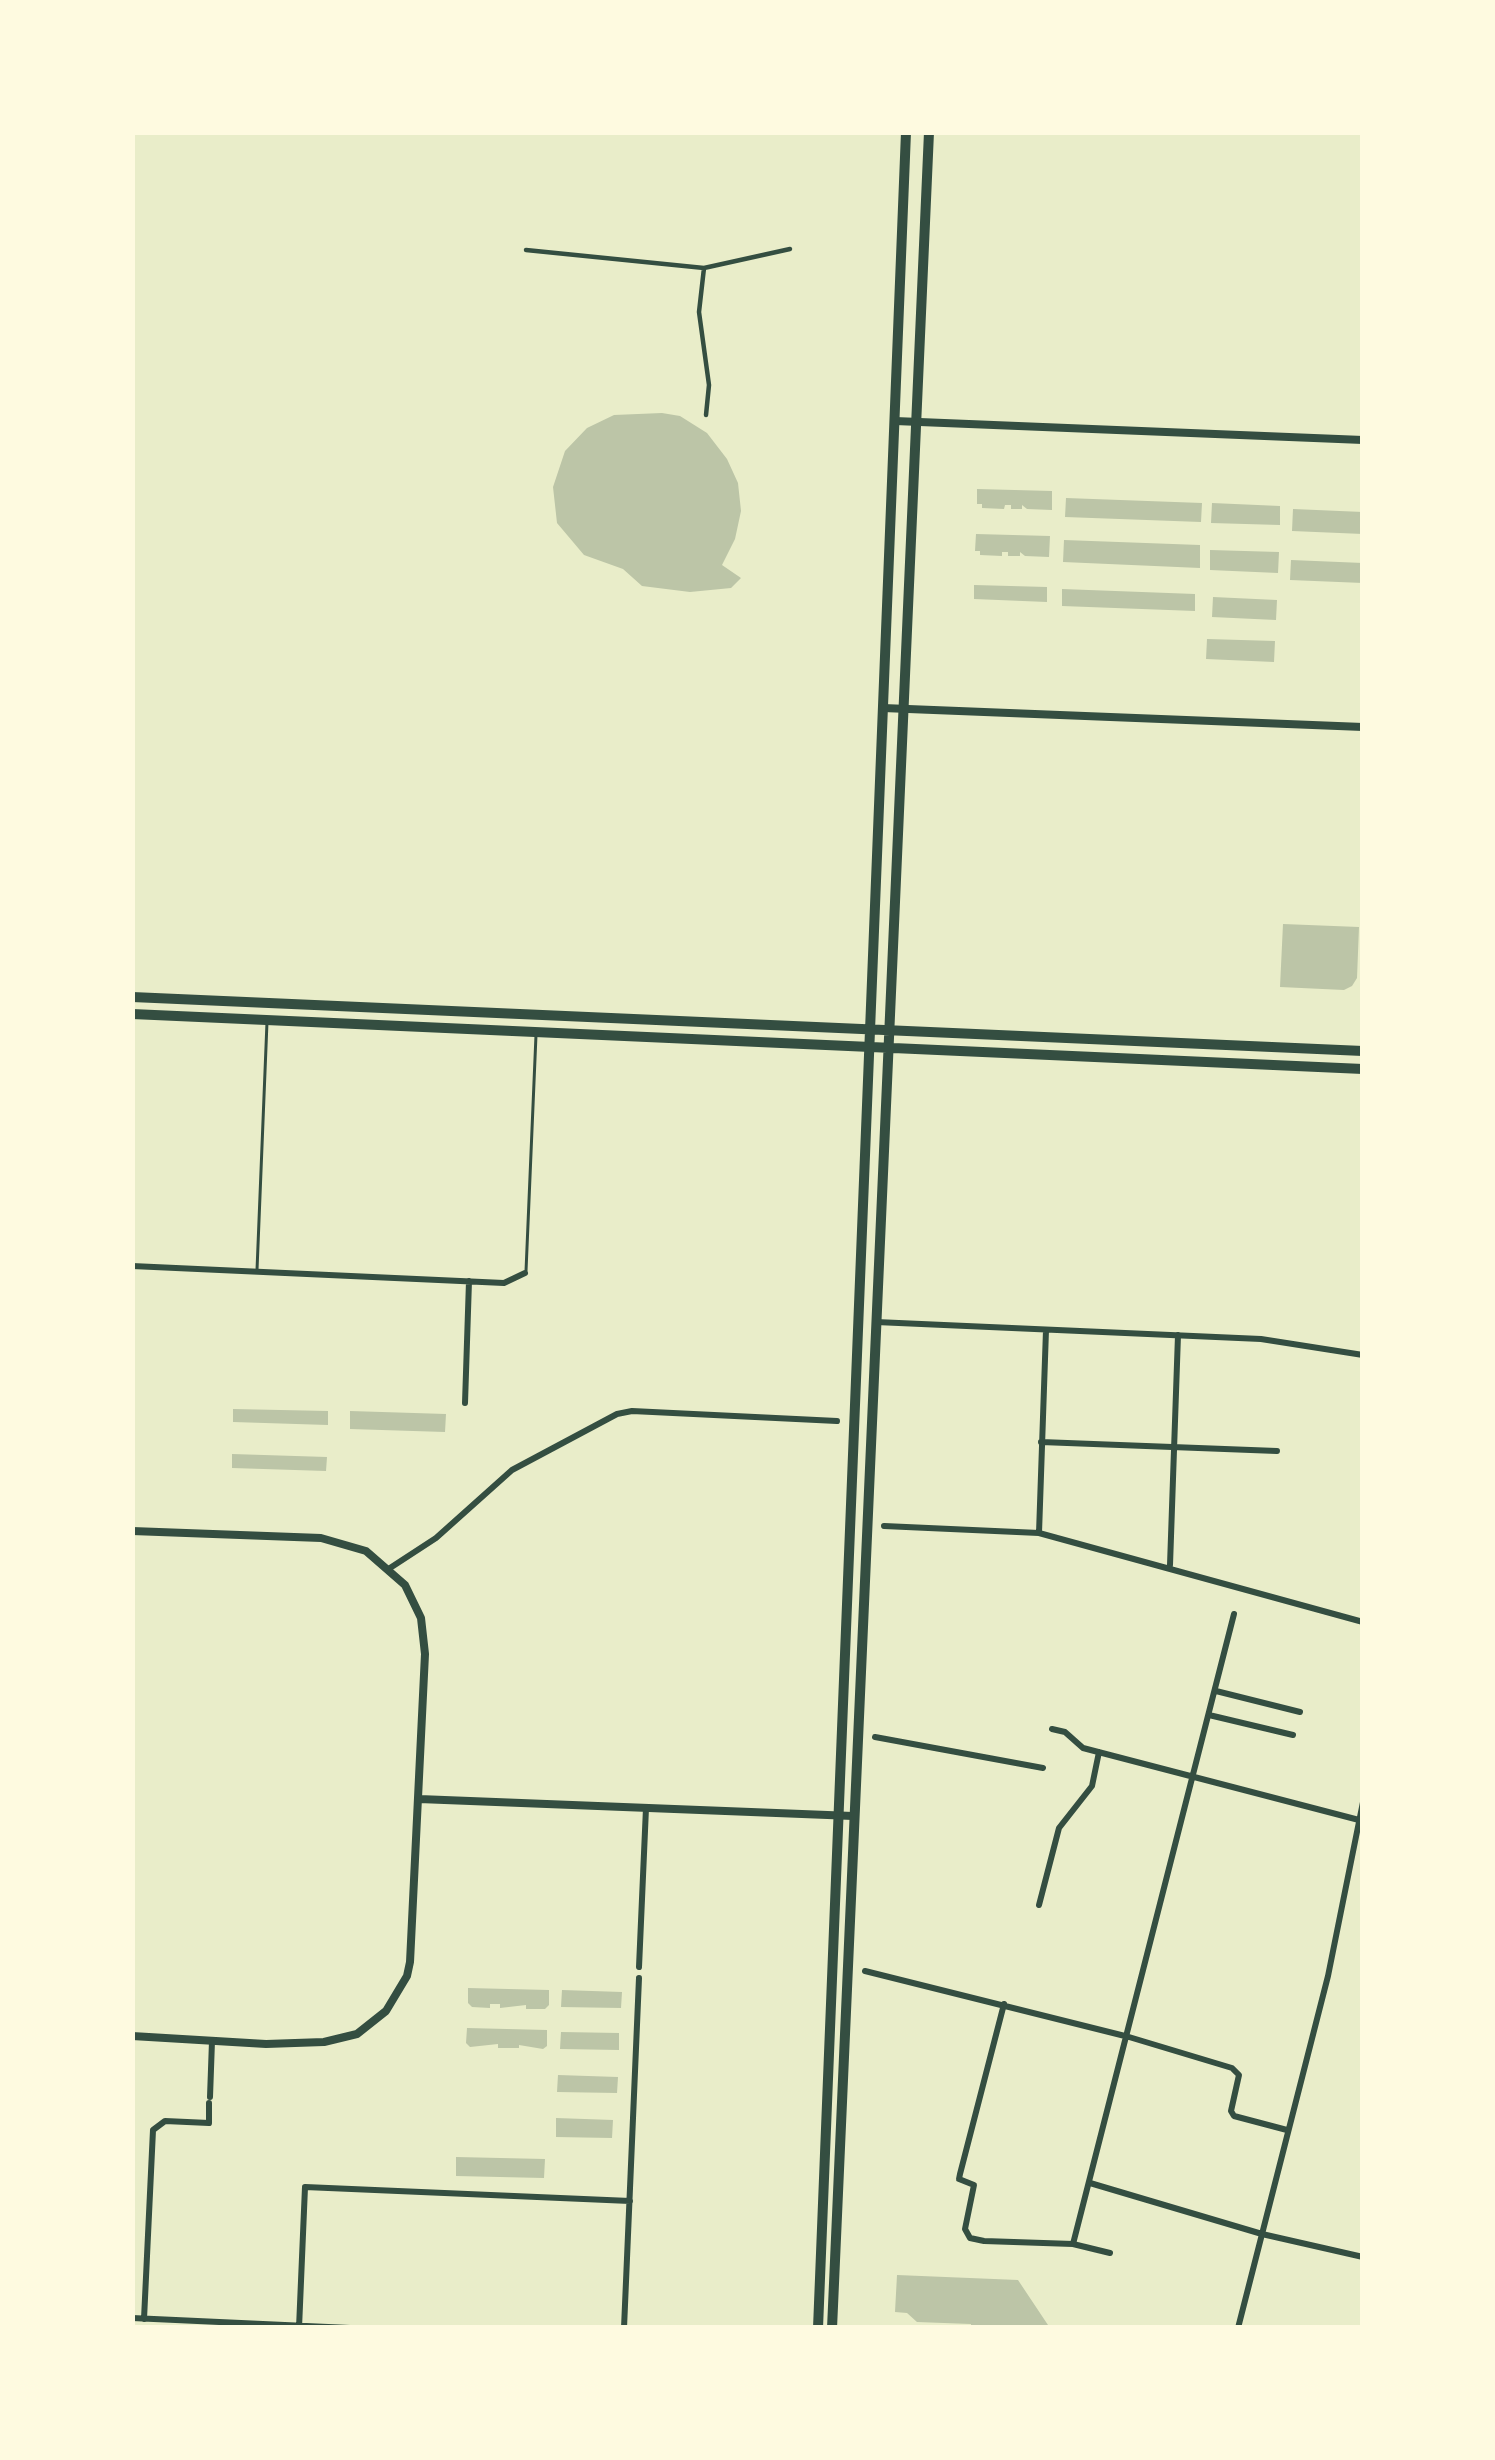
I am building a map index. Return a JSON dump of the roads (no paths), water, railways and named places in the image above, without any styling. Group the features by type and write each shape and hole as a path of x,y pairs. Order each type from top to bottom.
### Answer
{"main road":[{"path":"818,2328 906,132"},
{"path":"832,2328 929,132"},
{"path":"132,997 1363,1051"},
{"path":"132,1014 1363,1069"}],"street":[{"path":"526,250 704,268 790,249"},
{"path":"704,268 699,312 710,385 706,415"},
{"path":"895,421 1363,440"},
{"path":"883,708 1363,727"},
{"path":"132,1266 504,1283 525,1273"},
{"path":"465,1402 469,1281"},
{"path":"876,1322 1294,1341 1363,1354"},
{"path":"1039,1533 1046,1330"},
{"path":"1170,1566 1178,1335"},
{"path":"390,1568 436,1538 512,1470 617,1414 837,1421"},
{"path":"1041,1442 1276,1451"},
{"path":"884,1526 1039,1533 1363,1622"},
{"path":"132,1531 321,1538 366,1551 390,1568 416,1605 424,1637 410,1962 386,2011 373,2024 340,2041 309,2044 132,2036"},
{"path":"1073,2244 1234,1614"},
{"path":"1214,1690 1300,1712"},
{"path":"1208,1714 1293,1735"},
{"path":"1052,1729 1065,1732 1083,1748 1359,1820"},
{"path":"875,1737 1042,1768"},
{"path":"1039,1905 1059,1828 1092,1786 1099,1752"},
{"path":"419,1798 853,1816"},
{"path":"639,1967 646,1808"},
{"path":"1238,2328 1328,1976 1362,1808"},
{"path":"866,1971 1232,2068 1239,2075 1234,2116 1287,2130"},
{"path":"624,2328 639,1978"},
{"path":"1004,2004 959,2179 974,2185 965,2229 970,2238 984,2241 1073,2244 1110,2253"},
{"path":"144,2319 153,2130 165,2121 209,2122 212,2040"},
{"path":"1090,2183 1262,2234 1363,2257"},
{"path":"299,2327 305,2187 629,2201"},
{"path":"132,2318 350,2328"}],"lane":[{"path":"257,1272 267,1020"},
{"path":"525,1273 536,1032"}]}
